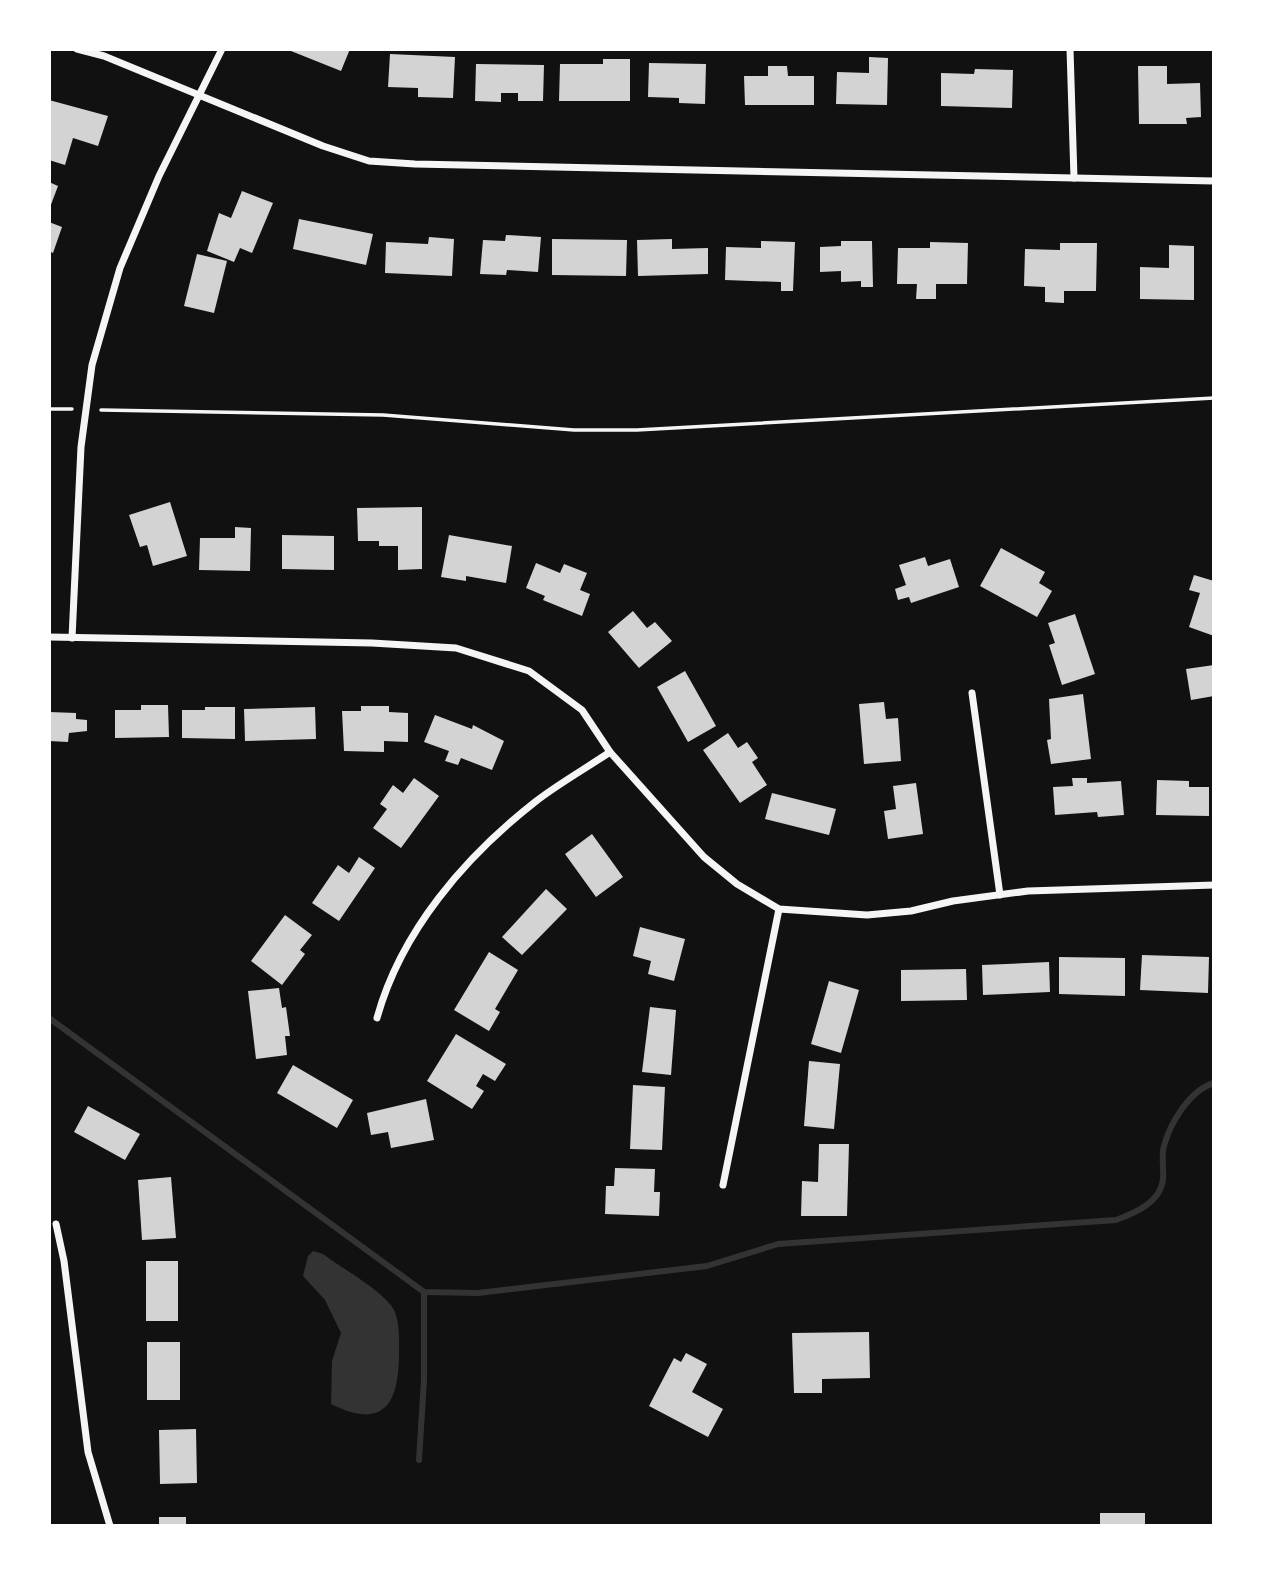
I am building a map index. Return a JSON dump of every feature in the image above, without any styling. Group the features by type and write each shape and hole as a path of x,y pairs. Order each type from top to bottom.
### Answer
{"street":[{"path":"77,49 104,56 200,98 323,146 380,162 1214,181"},
{"path":"72,638 81,447 92,365 120,268 159,176 222,49"},
{"path":"1070,49 1074,178"},
{"path":"49,637 372,643 456,648 528,671 582,710 610,752 704,857 737,884 779,909 867,915 911,911 1028,891 1214,885"},
{"path":"972,693 1000,895"},
{"path":"377,1018 387,981 429,911 459,873 536,801 610,752"},
{"path":"723,1185 779,909"},
{"path":"56,1224 64,1261 78,1392 88,1452 110,1526"}],"path":[{"path":"49,409 383,415 574,429 637,430 1214,398"}],"shaded area":[{"path":"313,1251 323,1254 382,1295 396,1315 399,1343 396,1387 384,1408 375,1413 349,1411 331,1404 332,1361 341,1333 325,1300 303,1276 308,1256"}],"building":[{"path":"286,49 350,49 341,71"},
{"path":"390,54 455,57 453,98 418,97 418,88 388,87"},
{"path":"869,57 888,58 887,105 836,104 837,72 869,73"},
{"path":"603,59 630,59 630,101 559,101 560,64 603,64"},
{"path":"649,63 706,64 705,104 679,103 679,98 648,97"},
{"path":"476,64 544,65 543,101 518,101 518,93 501,93 501,102 475,101"},
{"path":"768,66 787,66 788,76 814,76 814,105 745,105 744,76 768,76"},
{"path":"1138,66 1167,66 1167,84 1200,83 1201,117 1186,118 1187,124 1139,124"},
{"path":"975,69 1013,70 1012,108 941,106 941,73 974,74"},
{"path":"49,100 108,116 98,146 73,138 65,165 49,160"},
{"path":"49,182 58,186 49,210"},
{"path":"242,191 273,203 252,253 240,248 234,262 207,251 219,213 231,218"},
{"path":"299,219 373,234 366,265 293,249"},
{"path":"49,222 62,227 53,253 49,251"},
{"path":"506,235 541,237 538,272 507,270 506,275 480,274 483,240 505,241"},
{"path":"429,237 454,239 452,276 385,273 386,242 428,244"},
{"path":"552,239 627,240 626,276 552,275"},
{"path":"672,239 672,249 708,248 708,274 638,276 637,240"},
{"path":"761,241 795,242 793,291 781,291 781,282 725,280 726,247 761,248"},
{"path":"841,241 872,241 873,287 861,287 861,281 841,282 841,271 820,272 820,247 841,246"},
{"path":"930,242 968,243 967,284 936,284 936,299 916,299 917,284 897,284 898,248 930,248"},
{"path":"1060,243 1097,243 1096,291 1064,291 1064,303 1045,302 1045,287 1024,286 1025,249 1060,250"},
{"path":"1169,245 1194,246 1194,300 1140,299 1140,267 1169,268"},
{"path":"197,254 227,261 214,313 184,306"},
{"path":"170,502 187,556 153,566 147,545 140,547 129,515"},
{"path":"422,507 422,569 398,570 398,546 379,546 379,541 358,541 357,508"},
{"path":"235,527 251,528 250,571 199,570 200,538 235,538"},
{"path":"282,535 334,536 334,570 282,569"},
{"path":"449,535 512,546 506,583 466,576 466,581 441,577"},
{"path":"1001,548 1045,572 1039,583 1052,591 1037,617 980,586"},
{"path":"925,557 928,566 950,559 959,587 911,603 909,597 898,600 895,589 906,585 899,565"},
{"path":"536,563 560,573 564,564 587,573 580,590 590,594 582,616 543,600 545,596 526,588"},
{"path":"1194,575 1214,581 1214,636 1189,627 1200,593 1189,590"},
{"path":"633,611 647,628 655,622 672,641 639,668 608,632"},
{"path":"1075,614 1095,674 1062,685 1049,645 1055,643 1048,623"},
{"path":"1214,665 1214,696 1191,700 1186,669"},
{"path":"685,671 716,726 688,742 657,687"},
{"path":"1083,694 1091,759 1051,764 1047,740 1051,739 1049,699"},
{"path":"884,702 886,719 898,718 901,761 864,764 859,704"},
{"path":"141,705 168,705 169,737 115,738 115,710 141,710"},
{"path":"361,706 389,706 389,712 408,713 408,742 384,741 384,752 344,751 342,711 361,711"},
{"path":"205,707 235,707 235,739 182,738 182,710 205,710"},
{"path":"315,707 316,739 245,741 244,709"},
{"path":"49,712 76,713 76,719 87,720 87,731 69,733 68,742 49,741"},
{"path":"435,715 472,729 473,725 504,741 492,770 461,758 458,765 445,761 449,751 424,742"},
{"path":"728,733 738,748 747,742 758,758 752,762 767,785 740,803 703,750"},
{"path":"414,778 439,796 401,848 373,828 387,809 380,804 393,785 403,793"},
{"path":"1072,778 1087,778 1087,783 1121,781 1124,815 1098,817 1097,812 1055,815 1053,787 1073,786"},
{"path":"1157,780 1189,781 1189,787 1209,787 1209,816 1156,815"},
{"path":"916,783 923,834 888,839 884,811 896,809 893,786"},
{"path":"772,793 836,809 829,835 765,819"},
{"path":"592,834 623,877 596,897 565,854"},
{"path":"359,857 375,868 339,921 312,903 338,865 349,873"},
{"path":"546,889 567,909 522,955 502,937"},
{"path":"285,915 312,935 300,950 305,954 282,985 251,961"},
{"path":"640,927 685,939 674,981 648,974 651,961 633,956"},
{"path":"489,952 518,970 495,1009 500,1012 489,1031 454,1010"},
{"path":"1142,955 1209,957 1208,993 1140,990"},
{"path":"1059,957 1125,958 1125,996 1059,994"},
{"path":"1049,962 1050,992 983,995 982,965"},
{"path":"966,969 967,1000 901,1001 901,970"},
{"path":"829,981 859,990 841,1053 811,1044"},
{"path":"279,988 282,1008 286,1007 290,1036 285,1036 287,1055 256,1059 248,991"},
{"path":"650,1007 676,1010 671,1075 642,1072"},
{"path":"456,1034 506,1064 495,1081 483,1074 476,1086 484,1091 472,1109 427,1081"},
{"path":"809,1061 840,1064 834,1129 804,1126"},
{"path":"293,1065 353,1100 337,1128 277,1093"},
{"path":"633,1085 665,1087 662,1150 630,1149"},
{"path":"426,1099 434,1140 391,1148 388,1132 371,1135 367,1113"},
{"path":"88,1106 140,1134 125,1160 74,1132"},
{"path":"819,1144 849,1144 847,1216 801,1216 802,1181 818,1182"},
{"path":"615,1168 655,1169 654,1192 660,1192 659,1216 605,1214 606,1186 614,1186"},
{"path":"171,1177 176,1238 142,1240 138,1180"},
{"path":"146,1261 178,1261 178,1321 146,1321"},
{"path":"869,1332 870,1378 822,1379 822,1393 794,1393 792,1333"},
{"path":"147,1342 180,1342 180,1400 147,1400"},
{"path":"686,1353 707,1364 692,1392 723,1409 708,1437 649,1406 674,1358 681,1362"},
{"path":"196,1429 197,1483 160,1484 159,1430"},
{"path":"1100,1513 1145,1513 1145,1526 1100,1526"},
{"path":"159,1517 186,1517 186,1526 159,1526"}],"waterway":[{"path":"49,1018 424,1292 478,1293 707,1266 778,1244 1116,1220 1139,1210 1157,1194 1163,1179 1163,1150 1171,1127 1189,1100 1214,1083"},
{"path":"419,1460 424,1380 424,1292"}]}
